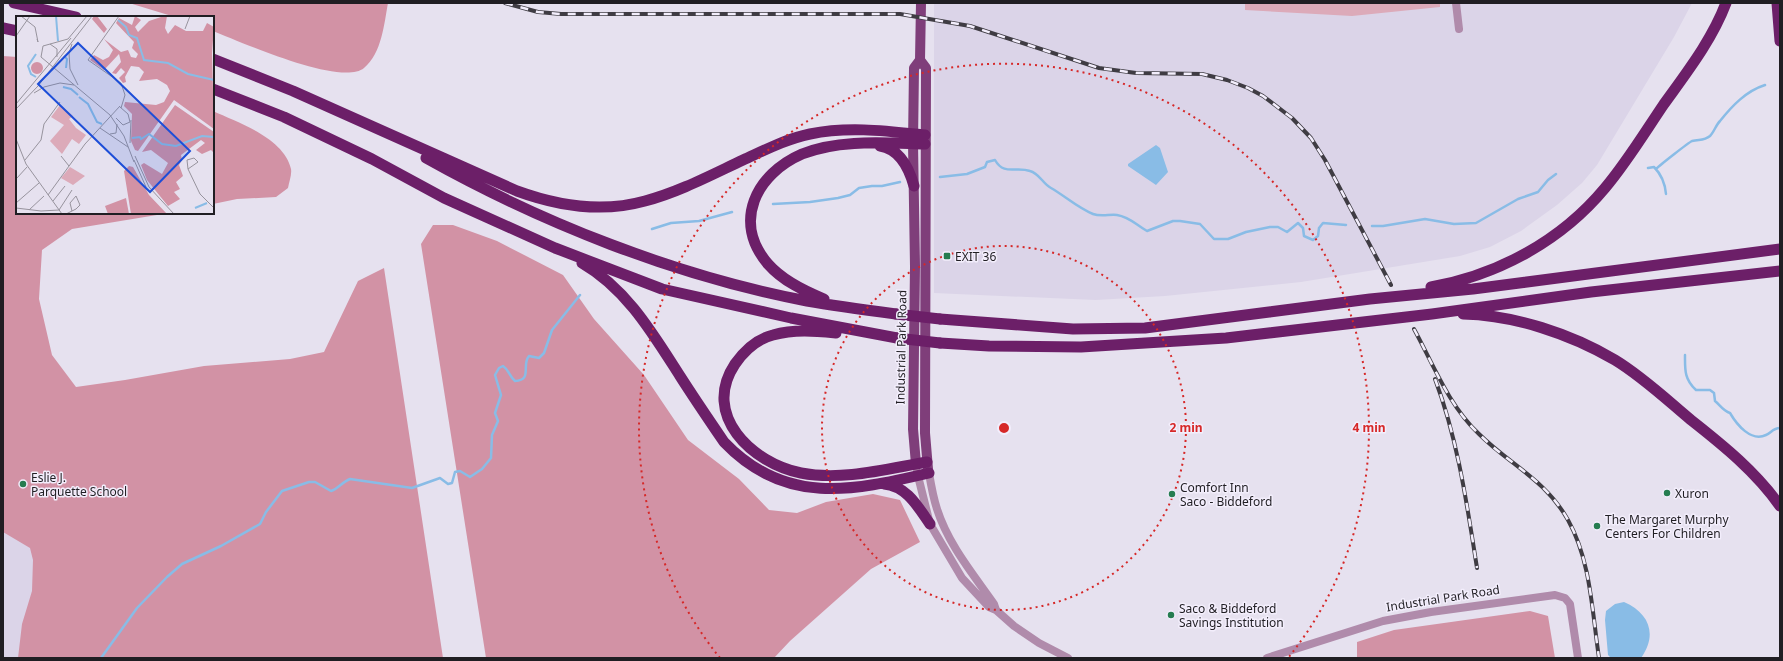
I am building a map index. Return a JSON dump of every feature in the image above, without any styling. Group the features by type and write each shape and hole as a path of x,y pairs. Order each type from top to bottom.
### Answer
{"highway":[{"path":"14,3 72,16"},
{"path":"1370,299 1449,283 1478,275 1520,257 1544,243 1568,225 1593,201 1613,178 1703,48 1726,3"},
{"path":"1777,3 1780,40"},
{"path":"3,28 16,31"},
{"path":"214,59 293,91 517,191 555,203 595,207 628,204 664,195 776,145 811,134 862,130 897,131 913,138"},
{"path":"214,89 284,117 372,159 444,198 555,248 662,288 791,318 898,338"},
{"path":"367,124 456,175 538,215 596,240 717,279 806,301 940,319 1073,329 1145,328 1370,299 1473,289 1776,250"},
{"path":"846,307 808,292 775,270 758,250 753,237 751,217 753,204 759,189 773,172 785,163 803,154 823,147 913,138 925,139"},
{"path":"865,144 887,148 896,153 906,166 914,186"},
{"path":"555,248 596,272 632,306 648,326 724,442 743,460 772,477 805,487 840,489 871,484 922,469"},
{"path":"922,469 826,476 791,471 762,458 744,443 733,428 726,410 725,391 730,370 740,356 749,348 772,335 786,332 816,331 940,343 989,346 1088,346 1226,338 1432,314 1591,292 1776,271"},
{"path":"1432,314 1473,314 1526,324 1573,339 1603,354 1643,380 1726,448 1753,474 1780,506"},
{"path":"871,484 886,484 899,488 910,497 930,524"}],"main road":[{"name":"Industrial Park Road","path":"921,3 920,60 914,68 913,429 922,469"},
{"name":"Industrial Park Road","path":"920,60 926,68 925,433 922,469"}],"street":[{"path":"1456,3 1459,29"},
{"name":"Industrial Park Road","path":"922,469 930,524 962,578 984,603 996,610 1014,626 1068,658"},
{"name":"Industrial Park Road","path":"922,469 947,534 957,552 994,604 996,610"},
{"name":"Industrial Park Road","path":"1267,658 1360,627 1398,618 1555,595 1565,598 1570,604 1578,658"}],"shaded area":[{"path":"129,3 388,3 381,38 375,54 364,68 352,72 335,72 313,68 267,53 214,31 214,16 172,16"},
{"path":"934,3 1692,3 1674,37 1597,165 1582,183 1557,205 1521,231 1490,247 1460,256 1301,282 1165,296 1096,300 934,293"},
{"path":"1245,3 1440,3 1440,7 1352,16 1245,10"},
{"path":"3,56 16,57 16,214 163,214 72,229 42,250 39,299 52,355 76,387 204,366 290,359 324,352 358,281 384,268 443,658 18,658 22,624 32,591 33,560 30,548 3,532"},
{"path":"214,111 247,126 270,140 287,158 291,169 288,188 276,197 237,199 214,204"},
{"path":"433,225 453,225 497,241 563,275 594,319 644,375 688,440 739,479 769,510 797,513 826,502 873,494 900,500 920,542 871,569 790,641 774,658 486,658 421,244"},
{"path":"3,425 56,658 3,658"},
{"path":"1530,611 1548,616 1555,658 1357,658 1357,642 1394,630"}],"water":[{"path":"1156,145 1160,148 1168,172 1156,185 1128,166 1128,164"},
{"path":"1624,602 1640,612 1648,625 1650,633 1649,641 1641,658 1611,658 1608,655 1605,620 1606,611 1615,604"}],"waterway":[{"path":"1656,169 1692,141 1708,138 1729,110 1746,95 1765,85"},
{"path":"940,177 967,174 985,167 987,162 995,160 1002,168 1033,172 1048,186 1082,209 1093,214 1122,216 1147,231 1173,221 1200,224 1214,239 1228,239 1246,232 1270,227 1278,227 1287,232 1298,223 1303,228 1304,236 1313,240 1318,236 1319,228 1323,223 1346,225"},
{"path":"1648,168 1654,167 1659,173 1664,183 1666,194"},
{"path":"1372,226 1383,226 1425,219 1454,224 1476,223 1518,199 1538,192 1548,180 1556,174"},
{"path":"773,204 810,202 838,198 850,195 859,188 882,186 900,182"},
{"path":"652,229 671,223 699,221 732,212"},
{"path":"101,658 137,608 167,577 182,564 221,546 260,524 266,512 282,491 309,482 315,482 331,491 350,479 412,488 440,478 448,484 452,483 455,472 460,471 470,477 482,469 491,458 492,435 498,421 495,413 501,395 495,375 499,368 503,366 507,369 515,381 524,378 529,356 539,358 544,353 552,330 580,295"},
{"path":"1685,355 1686,374 1692,386 1696,390 1710,390 1714,393 1715,401 1723,409 1730,413 1745,431 1760,437 1780,428"}],"railway":[{"path":"505,3 538,12 561,14 900,14 970,26 1099,68 1136,73 1202,74 1227,80 1248,88 1263,96 1292,118 1311,138 1325,160 1391,285"},
{"path":"1414,329 1450,398 1468,423 1491,445 1538,483 1559,506 1568,520 1582,552 1590,587 1599,658"},
{"path":"1435,379 1456,449 1477,568"}],"place":[{"name":"EXIT 36","path":"947,256"},
{"name":"Eslie J. Parquette School","path":"23,484"},
{"name":"Xuron","path":"1667,493"},
{"name":"Comfort Inn Saco - Biddeford","path":"1172,494"},
{"name":"The Margaret Murphy Centers For Children","path":"1597,526"},
{"name":"Saco & Biddeford Savings Institution","path":"1171,615"}]}
